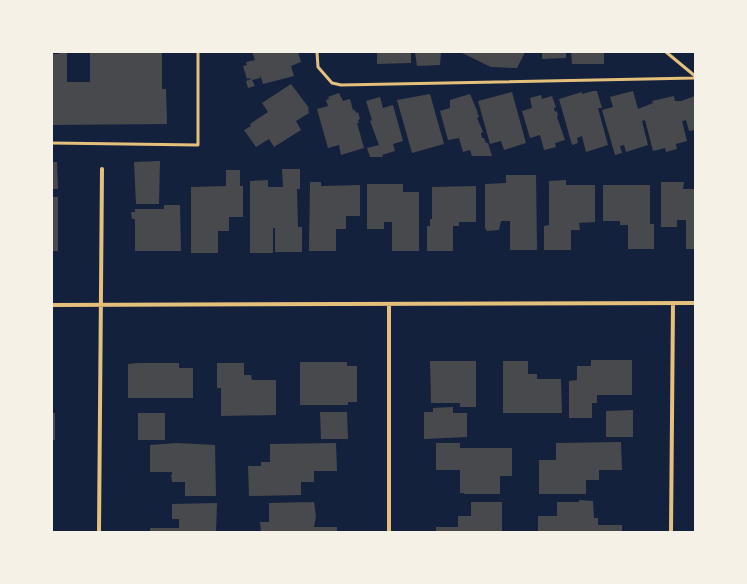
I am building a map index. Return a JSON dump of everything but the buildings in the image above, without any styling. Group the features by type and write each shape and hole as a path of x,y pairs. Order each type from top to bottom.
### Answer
{"street":[{"path":"99,532 102,169"},
{"path":"671,532 673,303"},
{"path":"52,305 695,303"},
{"path":"389,304 389,532"}],"lane":[{"path":"52,143 198,145 198,52"},
{"path":"318,52 318,67 332,83 341,85 695,77"},
{"path":"666,52 695,77"}]}
